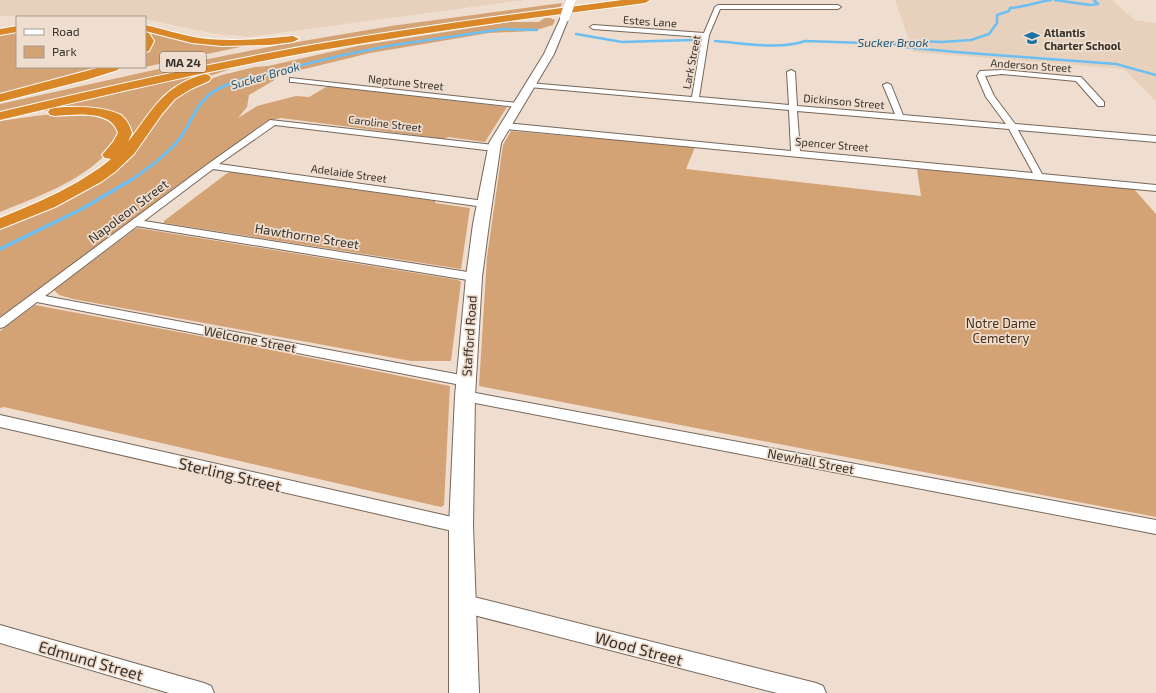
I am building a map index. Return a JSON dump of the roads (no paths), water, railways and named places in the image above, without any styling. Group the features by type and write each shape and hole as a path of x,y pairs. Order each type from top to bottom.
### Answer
{"highway":[{"name":"MA 24","path":"168,65 367,29 575,0"},
{"name":"MA 24","path":"0,116 136,84 272,56 380,37 491,20 644,0"},
{"path":"0,224 60,198 107,170 130,149 158,109 167,99 179,90 202,80 235,69 322,50 491,20"},
{"path":"0,23 16,23"},
{"path":"146,28 192,39 220,43 254,43 305,37"},
{"path":"0,32 16,29"},
{"path":"344,32 367,29"},
{"path":"0,98 78,78 118,71"},
{"path":"0,102 118,71"},
{"path":"0,119 46,112 88,111 106,114 118,120 123,124 125,133 120,144 109,156 84,175 48,195 0,215"}],"street":[{"name":"Lark Street","path":"695,99 706,35 718,7 838,7"},
{"name":"Stafford Road","path":"464,693 461,526 466,388 474,277 484,204 494,148 517,105 549,54 568,9"},
{"name":"Estes Lane","path":"593,27 706,35"},
{"path":"791,72 796,153"},
{"name":"Anderson Street","path":"1013,127 990,97 982,80 981,76 983,73 1002,72 1078,79 1101,104"},
{"name":"Neptune Street","path":"293,80 517,105"},
{"name":"Dickinson Street","path":"529,85 1156,139"},
{"path":"887,85 900,117"},
{"name":"Caroline Street","path":"274,122 494,148"},
{"name":"Napoleon Street","path":"0,324 211,166 274,122"},
{"name":"Spencer Street","path":"505,126 1156,188"},
{"path":"1013,127 1039,177"},
{"name":"Adelaide Street","path":"211,166 484,204"},
{"name":"Hawthorne Street","path":"135,223 474,277"},
{"name":"Welcome Street","path":"35,298 466,388"},
{"name":"Newhall Street","path":"466,388 1156,527"},
{"name":"Sterling Street","path":"0,421 461,526"},
{"name":"Wood Street","path":"462,602 816,693"},
{"name":"Edmund Street","path":"0,634 204,693"}],"waterway":[{"name":"Sucker Brook","path":"715,41 784,45 805,41 893,44 919,41 942,42 971,40 989,34 997,23 997,15 1009,11 1010,8 1051,0"},
{"name":"Sucker Brook","path":"1055,0 1090,5 1098,4 1094,0"},
{"name":"Sucker Brook","path":"245,79 339,56 388,46 503,29 537,30"},
{"name":"Sucker Brook","path":"576,34 622,42 692,40"},
{"path":"894,44 903,47 956,52 1116,64 1156,75"},
{"name":"Sucker Brook","path":"245,79 249,78"},
{"name":"Sucker Brook","path":"130,181 149,168 172,148 181,137 199,106 207,96 224,86 245,79"},
{"name":"Sucker Brook","path":"0,249 80,210 131,180"}],"place":[{"name":"Atlantis Charter School","path":"1032,38"}],"park label":[{"name":"Notre Dame Cemetery","path":"1001,330"}]}
